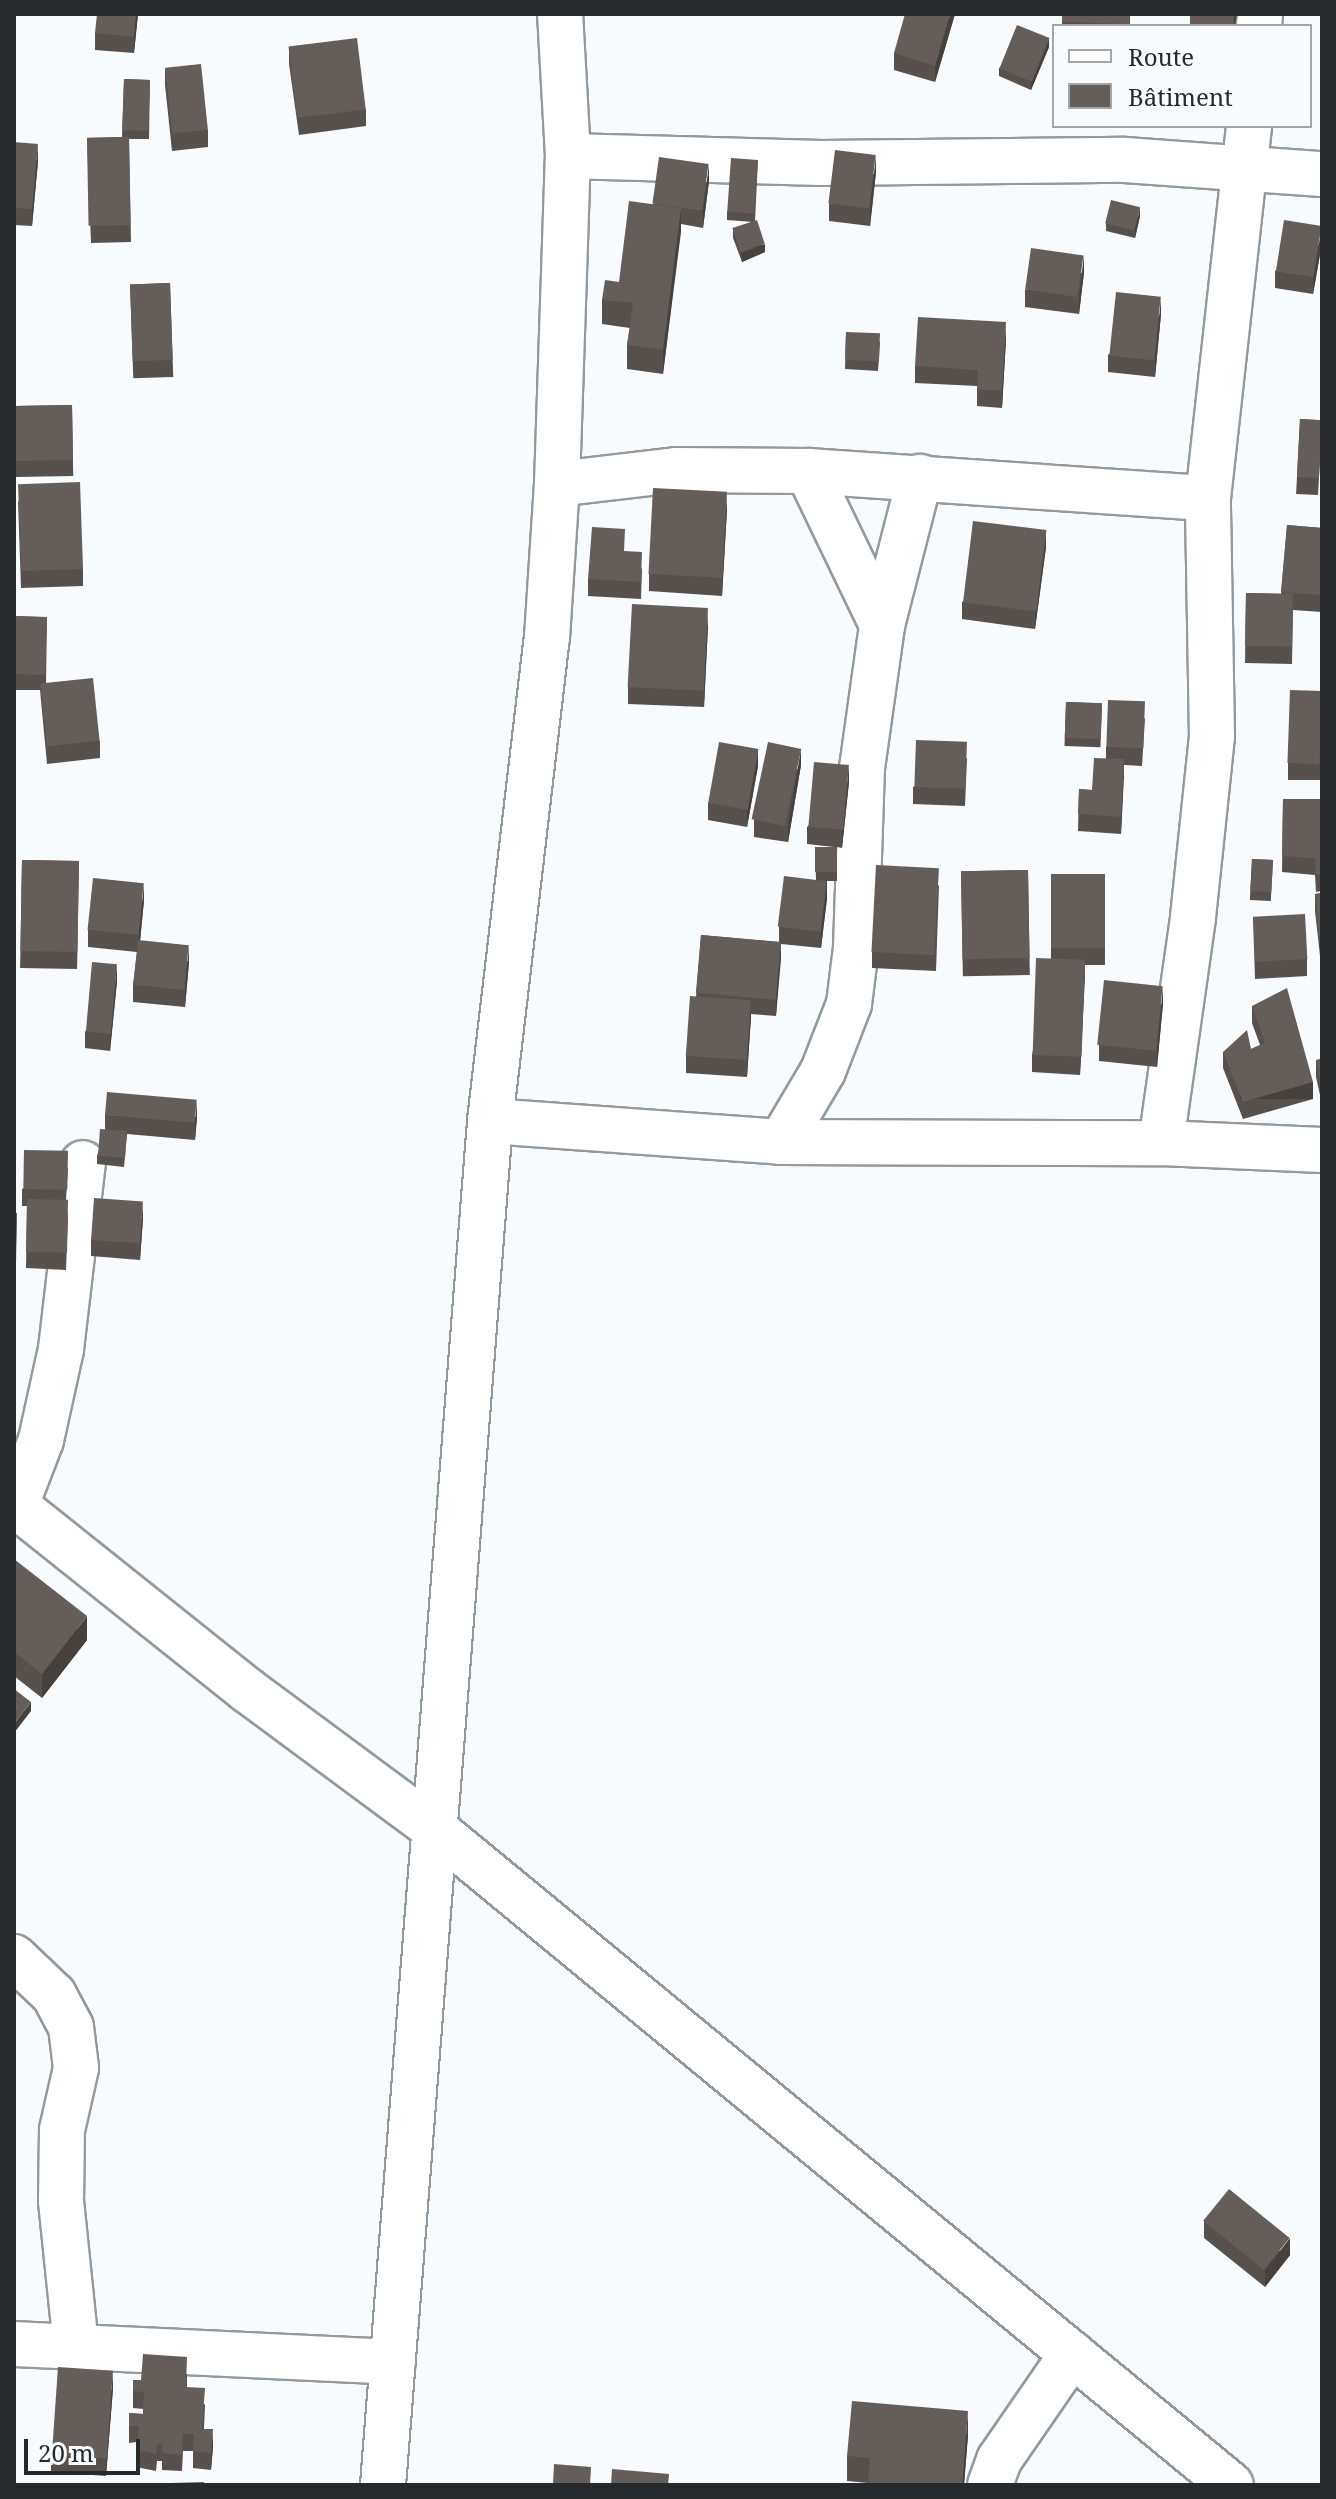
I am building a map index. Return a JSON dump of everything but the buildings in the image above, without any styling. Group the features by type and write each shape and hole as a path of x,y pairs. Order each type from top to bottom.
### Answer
{"street":[{"path":"383,2485 490,1121 547,638 557,484 568,156 561,15"},
{"path":"568,156 821,163 1125,160 1248,146 1322,174"},
{"path":"1161,1143 1193,917 1212,737 1208,498 1248,146"},
{"path":"557,484 676,470 808,471 1208,498"},
{"path":"808,471 882,625"},
{"path":"781,1142 823,1071 849,1004 856,948 862,768 882,625 920,477"},
{"path":"490,1121 781,1142 1161,1143 1322,1150"},
{"path":"83,1163 61,1349 41,1440 15,1507 247,1690 436,1830 1231,2485"},
{"path":"14,1957 54,1995 71,2027 76,2068 62,2130 61,2201 76,2345"},
{"path":"14,2344 393,2362"},
{"path":"990,2485 999,2460 1072,2354"}]}
